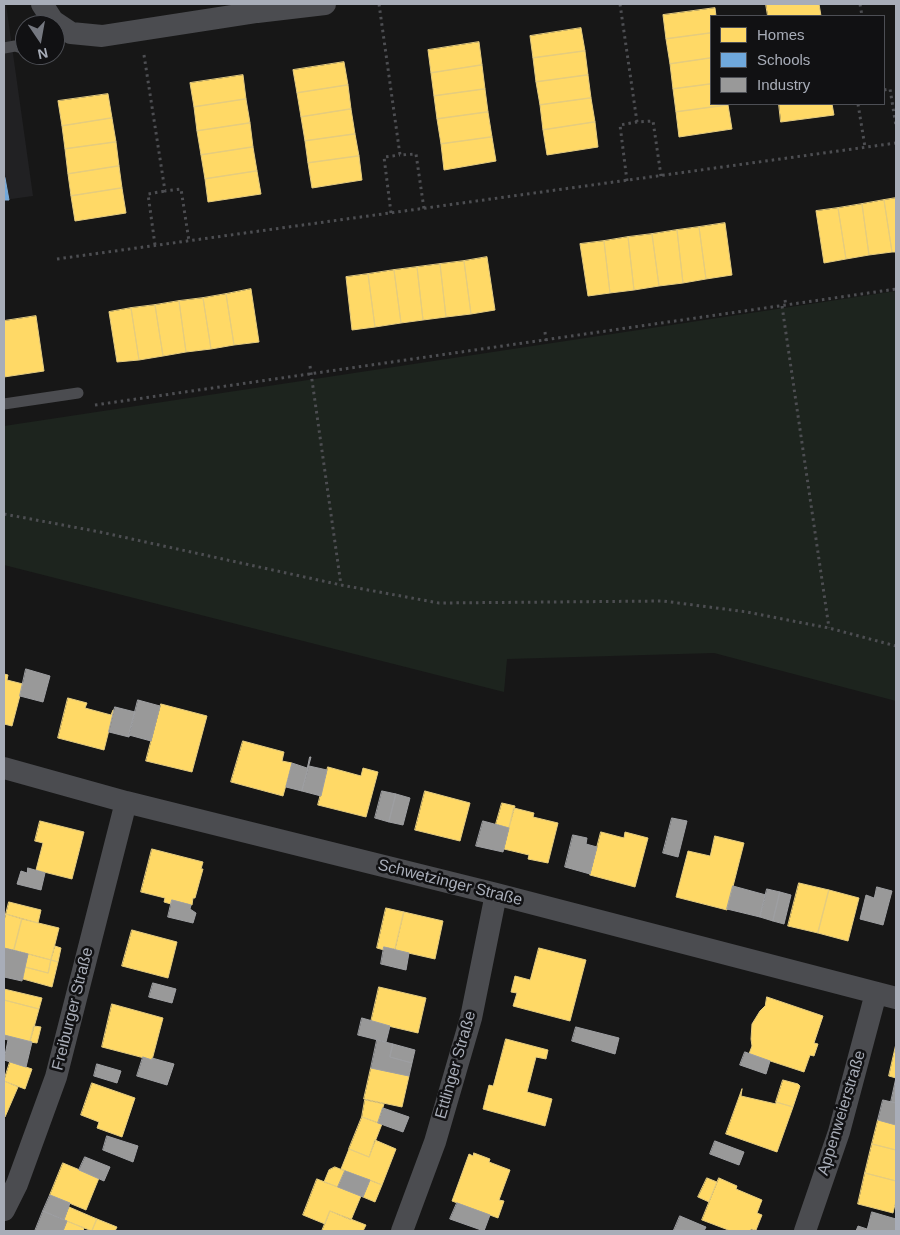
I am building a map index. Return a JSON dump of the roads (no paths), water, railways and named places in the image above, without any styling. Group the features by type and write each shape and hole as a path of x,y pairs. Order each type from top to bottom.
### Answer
{"street":[{"path":"48,12 71,33 102,36 257,12 325,4"},
{"name":"Schwetzinger Straße","path":"4,768 126,802 496,894 886,996"},
{"name":"Freiburger Straße","path":"4,1210 17,1184 56,1078 126,802"},
{"name":"Ettlinger Straße","path":"402,1231 435,1142 470,1018 496,894"},
{"name":"Appenweierstraße","path":"805,1231 886,996"}],"lane":[{"path":"4,404 78,393"}]}
